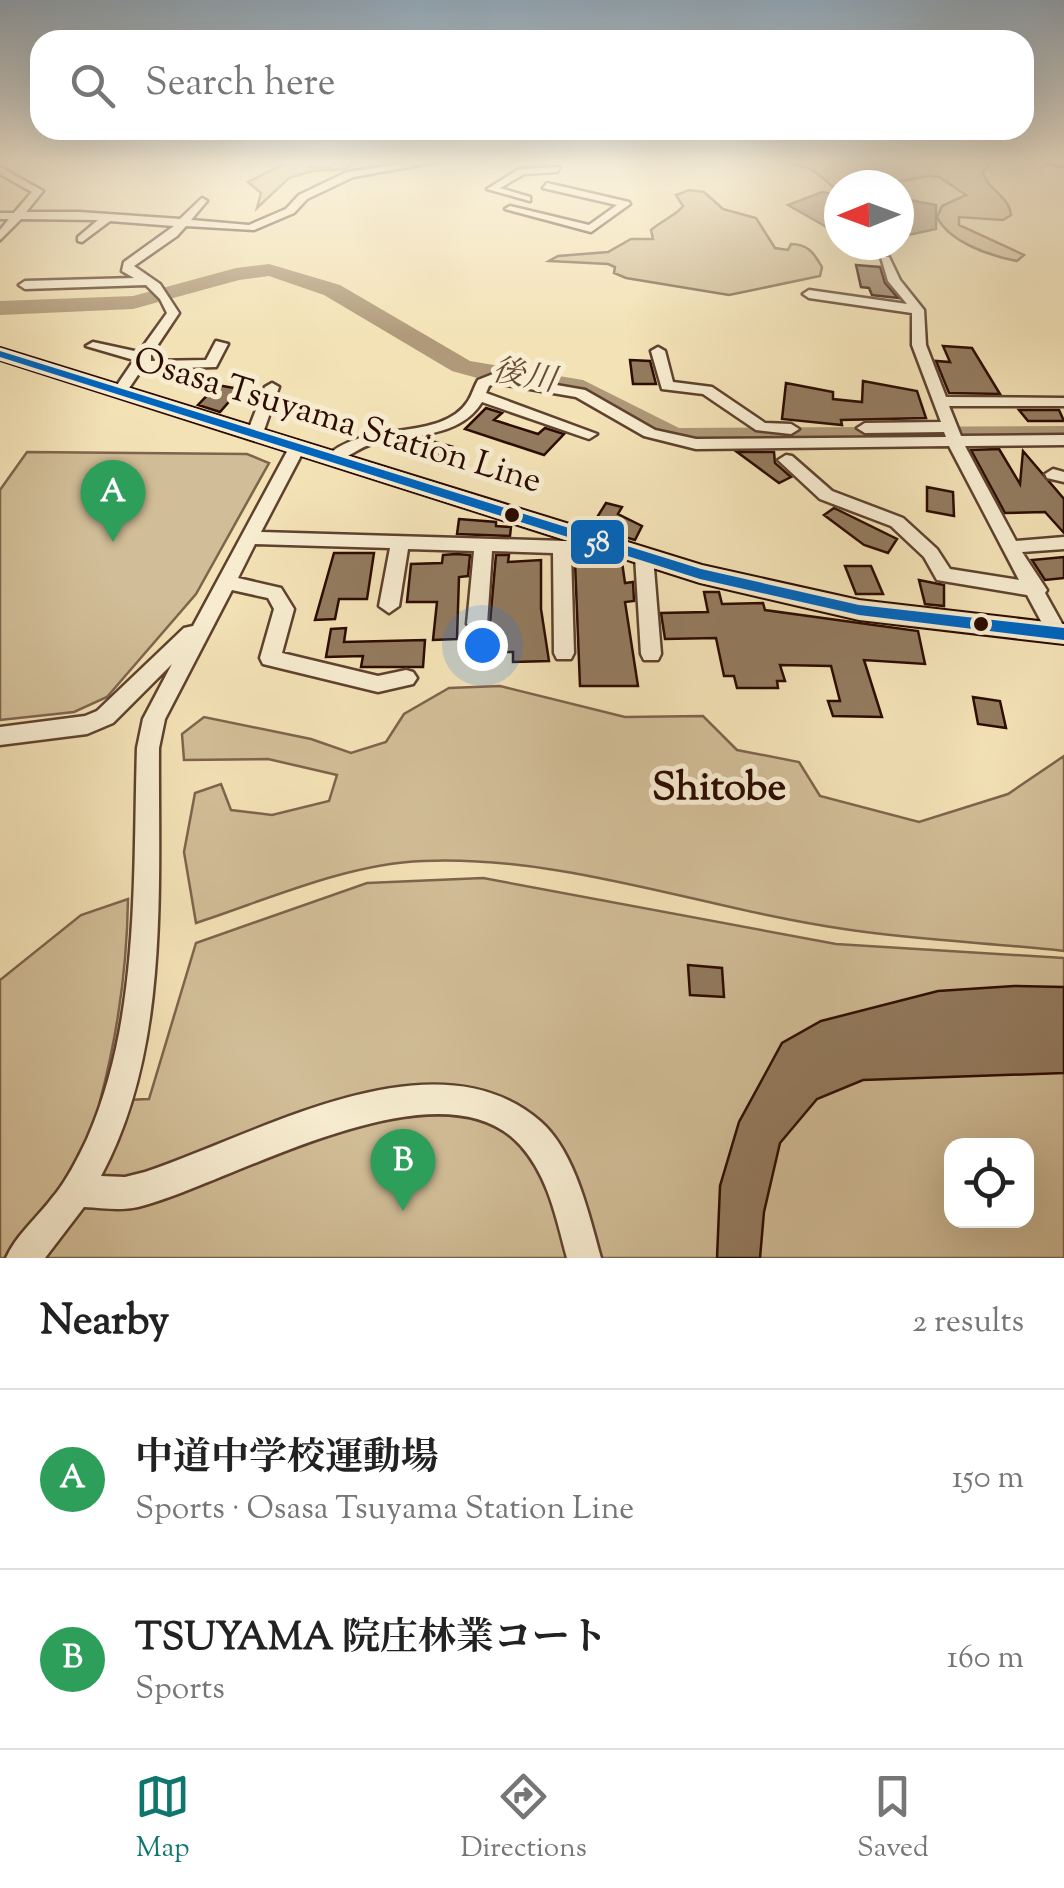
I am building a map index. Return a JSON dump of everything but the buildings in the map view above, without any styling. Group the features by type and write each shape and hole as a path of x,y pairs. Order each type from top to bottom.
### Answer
{"main road":[{"name":"Osasa Tsuyama Station Line","path":"0,354 644,556 821,603 1061,634"}],"street":[{"path":"36,233 53,219"},
{"path":"82,239 107,219"},
{"path":"121,219 258,226 274,219"},
{"path":"120,391 173,313 150,281 128,272 128,265 187,219"},
{"path":"551,219 592,229 606,219"},
{"path":"885,260 894,281 918,310 919,345 974,484 1061,634"},
{"path":"25,285 150,281"},
{"path":"809,294 918,310"},
{"path":"92,346 144,361 212,364 221,344"},
{"path":"658,351 667,386 707,390 760,428 1064,440"},
{"path":"333,458 352,444 453,421 474,407 486,379 560,387 599,401 650,433 696,444 953,434"},
{"path":"255,433 272,386"},
{"path":"480,396 589,434"},
{"path":"940,402 1064,402"},
{"path":"23,1258 48,1234 80,1191 104,1135 142,987 148,748 154,719 298,446"},
{"path":"786,460 826,494 897,522 931,553 944,575 1037,590"},
{"path":"248,538 562,548 610,545"},
{"path":"1013,548 1064,543"},
{"path":"389,606 400,544"},
{"path":"477,624 483,546"},
{"path":"562,548 564,653"},
{"path":"644,556 651,654"},
{"path":"226,582 274,593 284,609 270,658 280,664 329,669 378,684 406,678"},
{"path":"0,736 88,726 104,717 203,624"},
{"path":"80,1191 127,1193 368,1105 421,1098 481,1105 524,1122 550,1151 578,1220 584,1258"}],"shaded area":[{"path":"667,219 756,219 775,248 788,250 791,244 797,244 813,254 822,267 820,276 729,295 626,278 614,273 615,267 608,264 549,261 558,256 608,252 631,239 653,239 651,230"},
{"path":"914,219 936,219 936,229 914,234"},
{"path":"938,219 959,219 959,225 1024,255 1017,261 995,256 951,234"},
{"path":"27,452 247,454 269,463 196,594 107,697 74,712 0,720 0,490"},
{"path":"500,686 625,717 703,716 737,750 799,762 820,796 919,822 1008,794 1064,756 1064,951 844,929 582,875 476,861 423,861 365,869 308,884 196,923 184,852 195,793 221,784 231,810 272,815 329,801 337,775 268,759 184,760 182,734 204,717 311,739 351,753 386,742 404,714 449,688"},
{"path":"483,878 836,944 1064,958 1064,1258 0,1258 0,980 81,915 128,899 120,1001 100,1101 149,1099 196,943 367,883"}],"waterway":[{"name":"後川","path":"0,308 133,303 236,274 286,272 332,290 461,366 488,374 574,385 676,436 1064,434"}],"transit line":[{"name":"58","path":"0,354 700,574 859,610 1064,634"}],"place":[{"name":"中道中学校運動場","path":"113,542"},
{"name":"TSUYAMA 院庄林業コート","path":"403,1211"}],"district":[{"name":"Shitobe","path":"719,789"}]}
